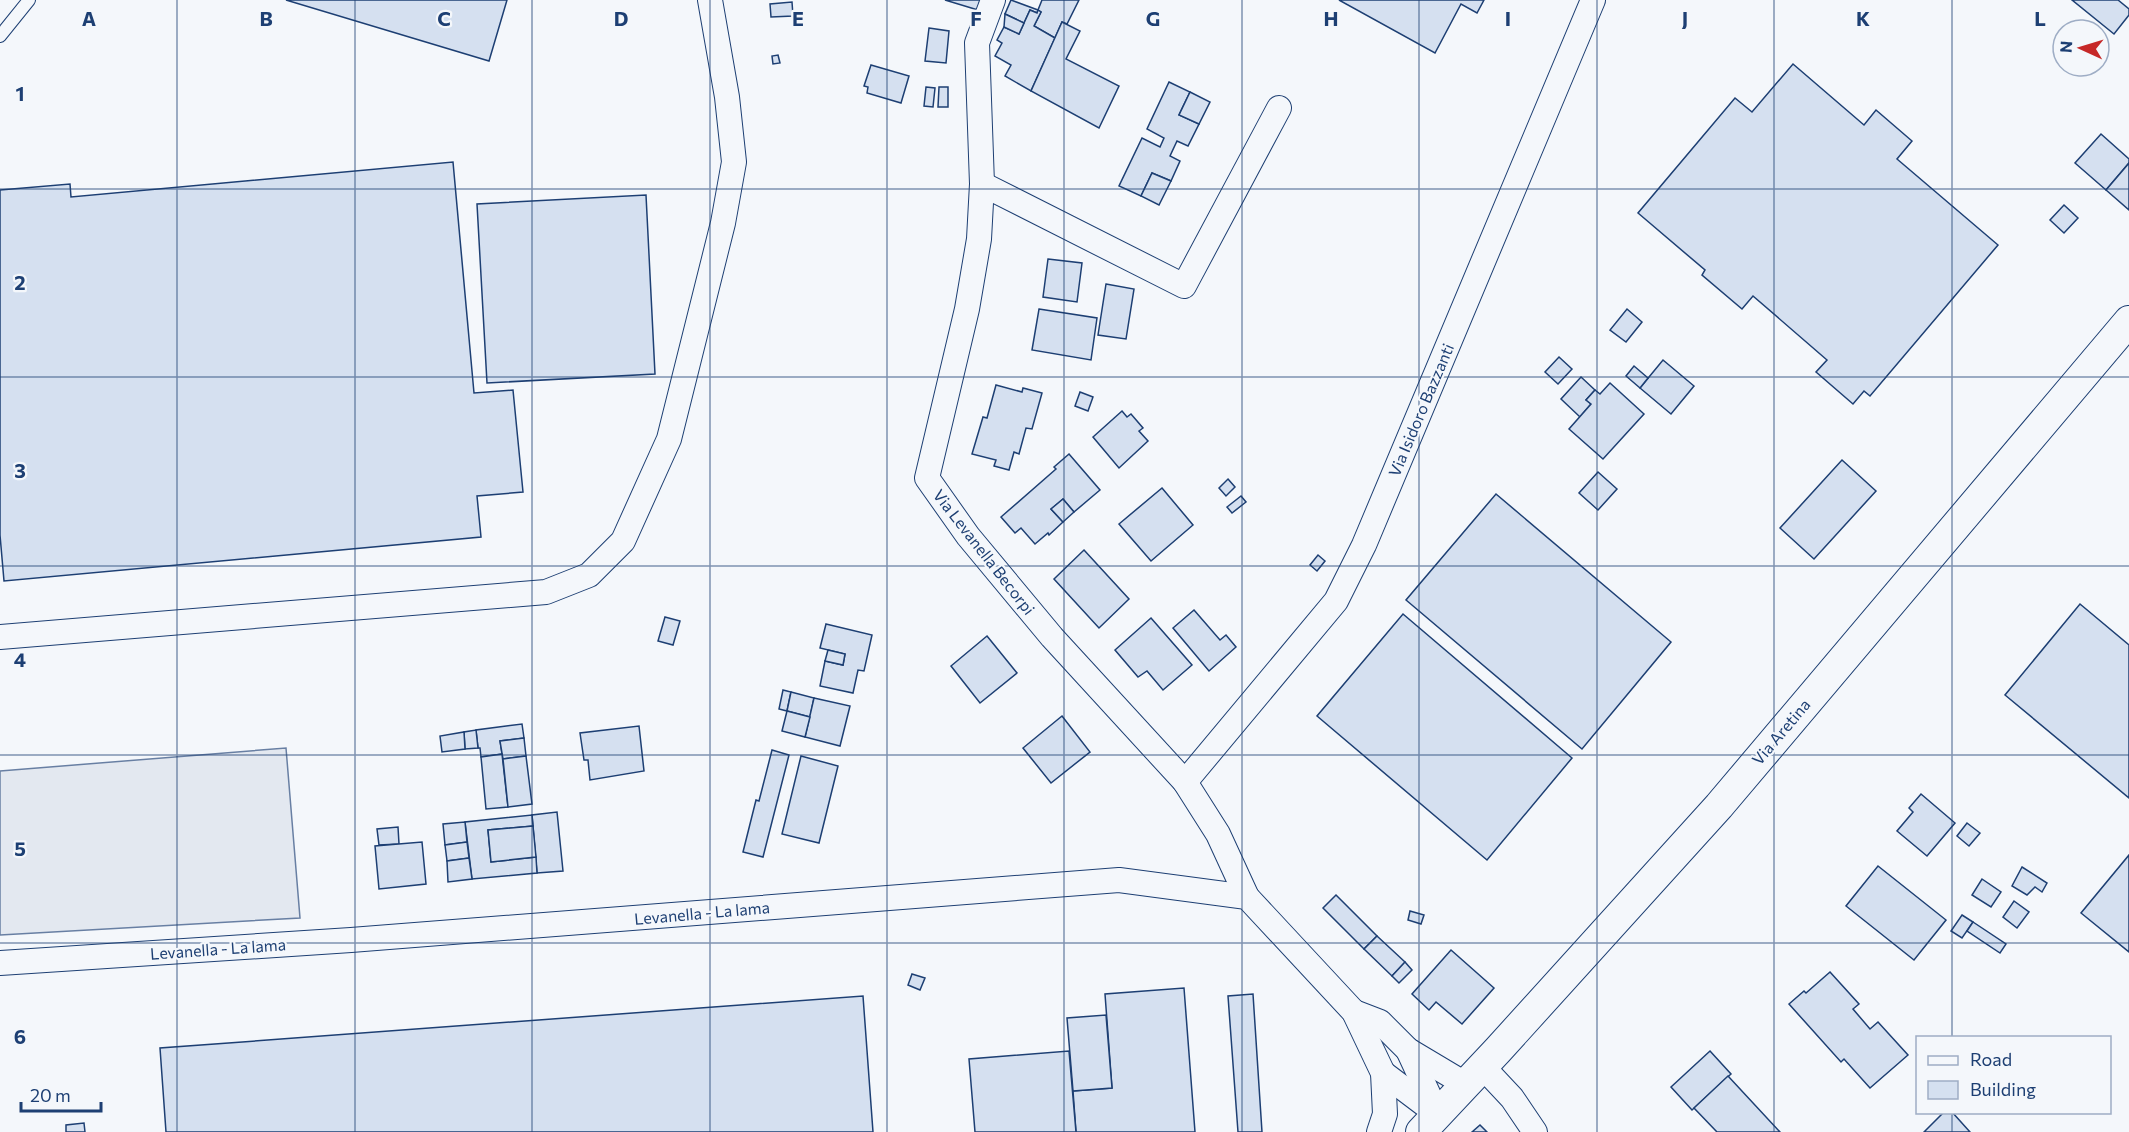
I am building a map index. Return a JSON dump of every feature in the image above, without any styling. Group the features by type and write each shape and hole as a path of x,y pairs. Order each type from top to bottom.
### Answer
{"street":[{"path":"0,637 546,592 590,574 623,541 669,439 723,223 734,162 728,97 710,0"},
{"name":"Via Levanella Becorpi","path":"993,0 977,43 982,184 980,239 968,309 927,478 968,536 1052,637 1185,782 1218,834 1247,897"},
{"name":"Via Isidoro Bazzanti","path":"1185,782 1336,602 1364,545 1593,0"},
{"path":"982,184 1184,286 1279,108"},
{"name":"Via Aretina","path":"1430,1124 1719,806 2129,321"},
{"name":"Levanella - La lama","path":"0,963 351,940 1119,880 1247,897"},
{"path":"1247,897 1354,1012 1383,1073 1430,1124"},
{"path":"1354,1012 1380,1022 1408,1050 1473,1075 1512,1098 1535,1132"},
{"path":"1408,1050 1430,1124"},
{"path":"1379,1132 1385,1114 1383,1073"}],"lane":[{"path":"0,36 29,0"}],"shaded area":[{"path":"286,748 300,918 0,935 0,771"}],"building":[{"path":"286,0 507,0 489,61"},
{"path":"945,0 980,0 978,10"},
{"path":"1011,0 1038,10 1037,13 1030,10 1024,23 1005,14"},
{"path":"1042,0 1079,0 1067,24 1062,22 1055,38 1034,26 1041,12 1038,10"},
{"path":"1339,0 1484,0 1477,13 1461,4 1435,53"},
{"path":"2072,0 2118,0 2129,9 2129,15 2114,34 2111,32 2111,18 2094,18"},
{"path":"792,2 793,16 771,17 770,4"},
{"path":"1030,10 1041,12 1034,26 1055,38 1031,91 1005,76 1011,65 995,56 1002,43 997,40 1004,27 1019,34"},
{"path":"1005,14 1024,23 1019,34 1004,27"},
{"path":"1062,22 1080,31 1066,59 1119,86 1099,128 1031,91"},
{"path":"929,28 949,31 946,63 925,61"},
{"path":"778,55 780,63 773,64 772,56"},
{"path":"1793,64 1864,125 1876,110 1912,141 1897,159 1998,245 1870,396 1864,391 1853,404 1816,372 1827,360 1753,296 1742,309 1702,275 1705,270 1638,213 1735,98 1752,112"},
{"path":"871,65 909,76 901,103 867,93 868,87 864,86"},
{"path":"1169,82 1190,92 1179,115 1199,124 1188,146 1177,141 1170,156 1180,161 1171,181 1152,173 1141,196 1119,186 1142,138 1160,147 1164,138 1147,129"},
{"path":"926,87 935,88 933,107 924,106"},
{"path":"939,87 948,87 948,107 938,107"},
{"path":"1190,92 1210,102 1199,124 1179,115"},
{"path":"2101,134 2129,159 2129,163 2106,190 2075,163"},
{"path":"453,162 474,393 513,390 523,492 477,496 481,537 4,581 0,535 0,190 70,184 71,197"},
{"path":"2129,163 2129,210 2106,190"},
{"path":"1152,173 1171,181 1159,205 1141,196"},
{"path":"646,195 655,374 487,383 477,204"},
{"path":"2064,205 2078,218 2064,233 2050,220"},
{"path":"1048,259 1082,263 1077,302 1043,297"},
{"path":"1106,284 1134,289 1126,339 1098,335"},
{"path":"1039,309 1097,318 1091,360 1032,350"},
{"path":"1627,309 1642,322 1626,342 1610,330"},
{"path":"1559,357 1572,369 1558,384 1545,372"},
{"path":"1663,360 1694,386 1671,414 1640,388"},
{"path":"1634,366 1648,378 1640,388 1626,376"},
{"path":"1581,377 1595,390 1586,400 1591,404 1580,417 1561,399"},
{"path":"1610,383 1644,414 1603,459 1569,429 1591,404 1586,400 1595,390 1600,394"},
{"path":"996,385 1022,392 1023,388 1042,393 1032,429 1026,428 1019,454 1014,452 1009,470 994,466 996,460 972,454 983,417 987,418"},
{"path":"1080,392 1093,397 1088,411 1075,406"},
{"path":"1122,411 1127,417 1131,414 1143,428 1139,431 1148,441 1119,468 1093,437"},
{"path":"1069,454 1100,490 1074,512 1063,499 1051,509 1063,522 1035,544 1021,528 1015,533 1001,517 1056,469 1054,467"},
{"path":"1842,460 1876,491 1814,559 1780,528"},
{"path":"1598,472 1617,489 1598,510 1579,493"},
{"path":"1228,479 1235,487 1226,496 1219,488"},
{"path":"1162,488 1193,525 1151,561 1119,524"},
{"path":"1496,494 1671,642 1582,749 1406,600"},
{"path":"1241,496 1246,502 1232,513 1227,507"},
{"path":"1063,499 1074,512 1063,522 1051,509"},
{"path":"1084,550 1129,599 1099,628 1054,579"},
{"path":"1318,555 1325,561 1317,571 1310,565"},
{"path":"2080,604 2129,645 2129,798 2005,695"},
{"path":"1194,610 1220,640 1226,635 1236,647 1209,671 1173,628"},
{"path":"1403,614 1572,758 1487,860 1317,716"},
{"path":"665,617 680,621 673,645 658,641"},
{"path":"1151,618 1192,665 1163,690 1147,671 1138,677 1115,650"},
{"path":"826,624 872,635 864,671 858,670 853,693 820,686 825,661 843,665 845,654 820,648"},
{"path":"987,636 1017,673 980,703 951,666"},
{"path":"828,650 845,654 843,665 825,661"},
{"path":"783,690 791,692 787,711 779,709"},
{"path":"791,692 814,698 810,717 787,711"},
{"path":"814,698 850,706 840,746 805,737"},
{"path":"787,711 810,717 805,737 782,731"},
{"path":"1062,716 1090,752 1051,783 1023,748"},
{"path":"522,724 524,738 500,741 502,754 481,757 476,730"},
{"path":"639,726 644,771 590,780 588,760 584,760 580,733"},
{"path":"476,730 478,748 465,749 464,732"},
{"path":"464,732 465,749 442,752 440,736"},
{"path":"524,738 526,756 503,759 500,741"},
{"path":"772,750 789,755 763,857 743,852"},
{"path":"502,754 508,807 486,809 481,757"},
{"path":"526,756 532,804 508,807 503,759"},
{"path":"801,756 838,766 819,843 782,834"},
{"path":"1921,794 1955,823 1927,856 1897,831 1913,812 1909,808"},
{"path":"557,812 563,871 537,873 532,815"},
{"path":"532,815 533,826 488,830 491,862 536,857 537,873 472,879 465,822"},
{"path":"465,822 467,842 445,845 443,824"},
{"path":"1967,823 1980,833 1969,846 1957,836"},
{"path":"533,826 536,857 491,862 488,830"},
{"path":"398,827 399,844 379,845 377,829"},
{"path":"422,842 426,884 379,889 375,846"},
{"path":"467,842 469,858 447,861 445,845"},
{"path":"2129,855 2129,952 2081,913"},
{"path":"469,858 472,879 448,882 447,861"},
{"path":"1878,866 1946,920 1914,960 1846,906"},
{"path":"2022,867 2047,883 2042,892 2035,887 2027,895 2012,886"},
{"path":"1982,879 2001,892 1991,907 1972,895"},
{"path":"1336,895 1377,936 1364,949 1323,908"},
{"path":"2014,901 2029,912 2017,928 2003,917"},
{"path":"1410,911 1424,915 1421,924 1408,920"},
{"path":"1962,915 1973,922 1962,938 1951,931"},
{"path":"1973,922 2006,944 2000,953 1967,931"},
{"path":"1377,936 1405,962 1392,976 1364,949"},
{"path":"1451,950 1494,988 1462,1024 1436,1002 1429,1010 1412,994"},
{"path":"1405,962 1412,970 1399,983 1392,976"},
{"path":"1830,972 1859,1004 1853,1009 1870,1029 1878,1022 1908,1055 1870,1088 1844,1059 1841,1062 1789,1004"},
{"path":"912,974 925,978 920,990 908,985"},
{"path":"1184,988 1195,1132 1076,1132 1073,1091 1112,1088 1105,994"},
{"path":"1253,994 1262,1132 1238,1132 1228,996"},
{"path":"863,996 873,1132 166,1132 160,1048"},
{"path":"1106,1015 1112,1088 1073,1091 1067,1018"},
{"path":"1069,1051 1076,1132 975,1132 969,1059"},
{"path":"1710,1051 1731,1074 1692,1110 1671,1087"},
{"path":"1728,1076 1780,1132 1717,1132 1694,1108"},
{"path":"1942,1114 1954,1114 1970,1132 1924,1132"},
{"path":"84,1123 85,1132 66,1132 66,1125"},
{"path":"1480,1125 1487,1132 1472,1132"}]}
